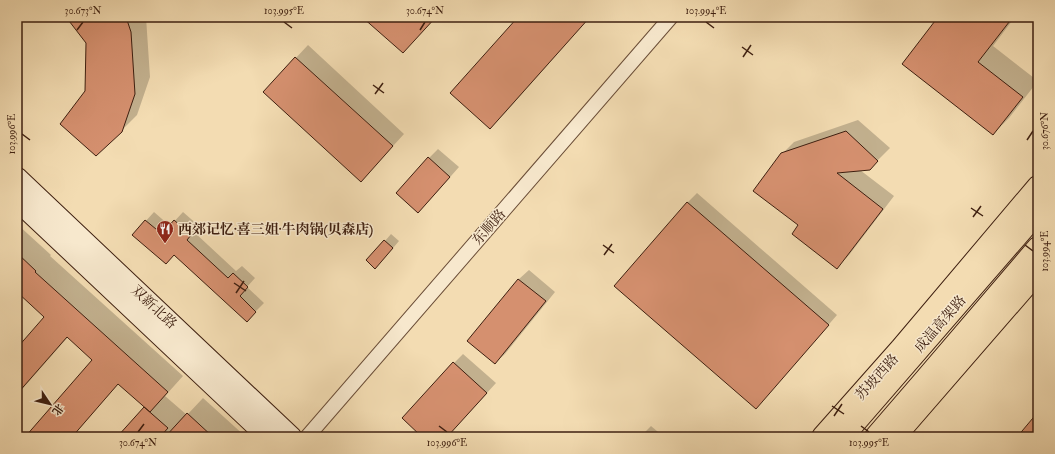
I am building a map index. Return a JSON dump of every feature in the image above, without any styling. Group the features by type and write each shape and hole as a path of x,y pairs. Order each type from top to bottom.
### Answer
{"main road":[{"name":"苏坡西路","path":"823,437 901,349 1038,187"},
{"name":"成温高架路","path":"842,437 1038,211"},
{"path":"876,437 1038,248"},
{"path":"894,437 1038,270"}],"street":[{"name":"东顺路","path":"307,437 672,17"},
{"name":"双新北路","path":"17,177 292,437"},
{"name":"双新北路","path":"17,201 267,437"}],"building":[{"path":"66,17 126,17 131,32 135,94 122,132 96,156 60,124 85,91 86,43"},
{"path":"362,17 436,17 403,53"},
{"path":"518,17 590,17 490,129 450,93"},
{"path":"938,17 1013,17 978,62 1023,97 993,135 902,64"},
{"path":"295,57 393,146 361,182 263,92"},
{"path":"846,131 878,161 870,170 837,173 883,209 837,269 792,234 798,225 753,191 781,153"},
{"path":"428,157 450,177 418,213 396,193"},
{"path":"687,202 829,325 756,409 614,286"},
{"path":"145,220 162,234 174,220 191,235 187,240 228,278 233,273 248,287 240,296 256,312 247,322 174,255 166,264 132,235"},
{"path":"384,240 393,248 375,269 366,260"},
{"path":"17,253 36,271 35,272 168,392 150,412 118,384 72,437 25,437 92,360 67,337 17,394 17,348 44,317 17,292"},
{"path":"518,279 546,301 495,364 467,341"},
{"path":"453,362 487,393 447,437 422,437 402,418"},
{"path":"144,407 168,428 160,437 117,437"},
{"path":"1038,412 1038,437 1017,437"},
{"path":"187,413 213,437 165,437"}],"place":[{"name":"西郊记忆·喜三姐·牛肉锅(贝森店)","path":"165,244"}]}
